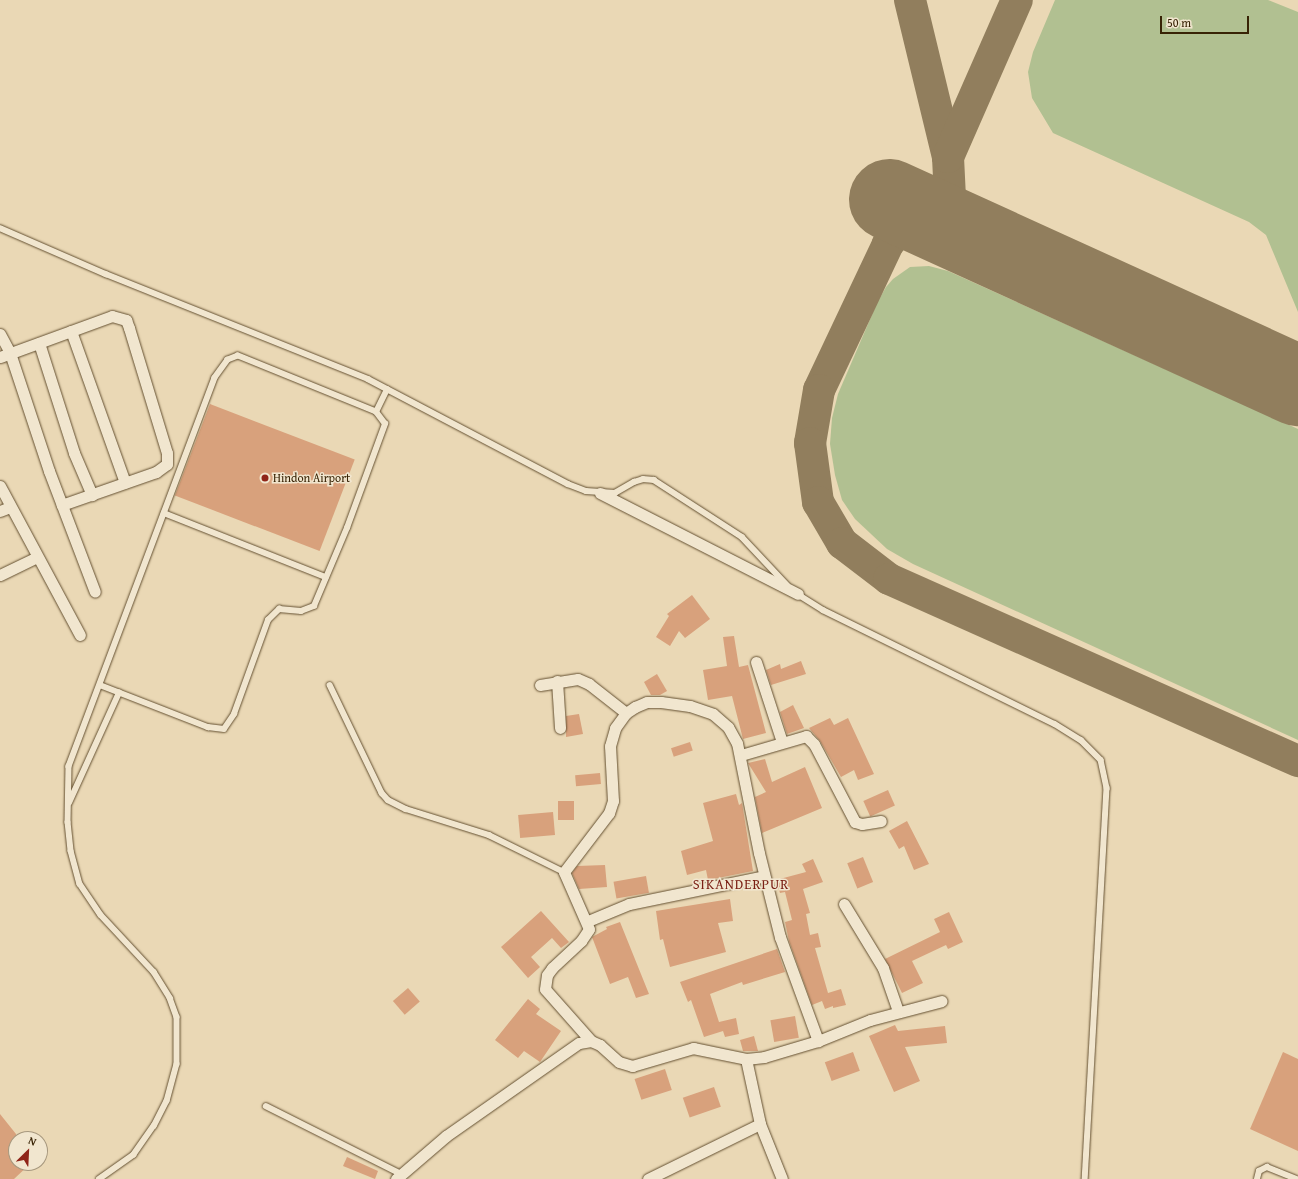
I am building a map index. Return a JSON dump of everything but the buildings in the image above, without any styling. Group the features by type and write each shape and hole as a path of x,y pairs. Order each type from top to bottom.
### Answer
{"street":[{"path":"5,355 112,316 126,320 130,328 167,458 163,469 62,505"},
{"path":"71,331 125,483"},
{"path":"0,334 5,355 95,592"},
{"path":"39,342 74,453 92,495"},
{"path":"0,486 5,509 37,557 80,635"},
{"path":"600,493 798,594"},
{"path":"0,576 37,557"},
{"path":"756,662 782,742"},
{"path":"540,685 578,679 589,684 626,713"},
{"path":"558,681 560,728"},
{"path":"818,1041 786,957 764,876 741,755 728,727 713,714 704,710 675,704 647,702 626,713 611,737 613,801 609,813 564,872 588,921 587,935 552,968 545,983 545,989 550,997 591,1041 600,1045 625,1066 641,1064 693,1048 746,1059 764,1057 818,1041 898,1012 942,1001"},
{"path":"741,755 799,737 811,739 855,822 862,824 881,821"},
{"path":"588,921 629,904 764,876"},
{"path":"844,904 883,968 898,1012"},
{"path":"398,1177 446,1136 572,1047 591,1041"},
{"path":"746,1059 760,1124 782,1179"},
{"path":"648,1179 760,1124"}],"lane":[{"path":"0,228 106,274 287,345 387,389 568,484 600,493 615,492 643,479 654,480 742,537 798,594 823,610 1055,724 1081,740 1102,760 1107,788 1085,1179"},
{"path":"100,685 208,727 224,729 234,714 268,620 280,609 302,610 314,606 385,424 376,412 238,356 228,360 215,378 69,766 68,805 71,851 80,884 101,915 154,972 170,998 177,1017 177,1064 167,1101 154,1126 134,1155 100,1179"},
{"path":"376,412 387,389"},
{"path":"164,513 326,577"},
{"path":"330,685 382,793 388,800 406,809 489,835 564,872"},
{"path":"68,805 119,693"},
{"path":"266,1106 398,1177"},
{"path":"1257,1179 1259,1171 1267,1167 1296,1179"}],"green space":[{"path":"1055,0 1268,0 1298,12 1298,312 1266,235 1249,222 1053,133 1032,98 1028,72 1033,52"},
{"path":"929,266 948,271 1298,429 1298,740 913,564 887,549 855,519 842,500 835,475 830,444 832,418 838,394 877,303 886,287 893,279 910,267"}],"taxiway":[{"path":"910,0 948,157"},
{"path":"994,247 972,231 957,214 950,198 948,157 1017,0"},
{"path":"950,228 931,223 914,225 898,232 888,244 819,390 810,443 818,502 842,543 889,579 1298,761"}],"runway":[{"path":"889,199 1298,385"}],"place":[{"name":"Hindon Airport","path":"265,478"}],"district":[{"name":"SIKANDERPUR","path":"741,884"}]}
